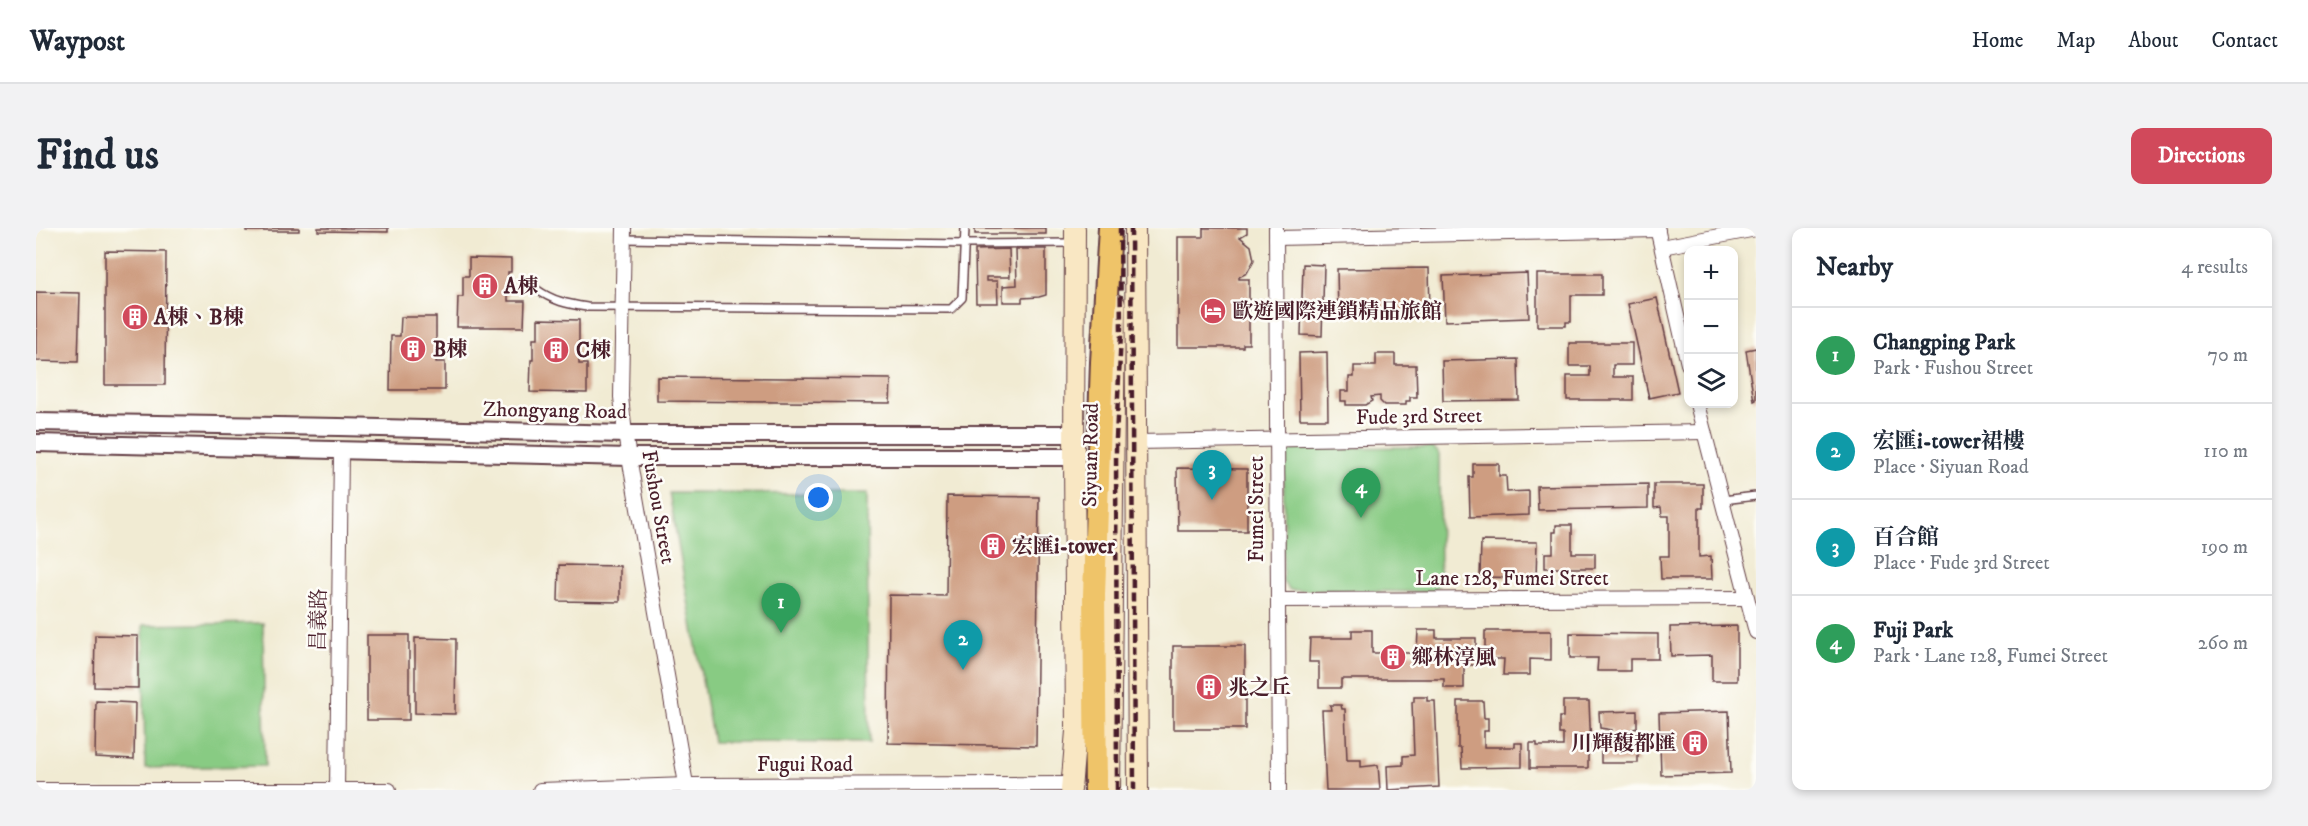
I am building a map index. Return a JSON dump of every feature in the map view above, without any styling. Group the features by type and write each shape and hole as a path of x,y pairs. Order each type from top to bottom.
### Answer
{"highway":[{"path":"1096,790 1094,595 1101,362 1110,228"}],"main road":[{"name":"Siyuan Road","path":"1110,790 1116,228"},
{"path":"1135,228 1138,790"},
{"name":"Siyuan Road","path":"1075,236 1075,788"}],"street":[{"path":"1276,233 1657,229 1687,354"},
{"path":"1662,247 1756,230"},
{"name":"Fushou Street","path":"624,233 621,397 625,434 687,788"},
{"name":"Fumei Street","path":"1276,233 1279,790"},
{"path":"1698,408 1755,623"},
{"name":"Zhongyang Road","path":"36,422 625,434 1074,434"},
{"name":"Fude 3rd Street","path":"1136,442 1704,432"},
{"path":"36,443 630,457 1074,457"},
{"name":"昌義路","path":"337,789 341,451"},
{"name":"Lane 128, Fumei Street","path":"1278,600 1747,598"},
{"name":"Fugui Road","path":"540,790 1075,788"},
{"path":"36,790 388,790"}],"lane":[{"path":"536,289 550,299 587,307 951,309 962,298 965,228"},
{"path":"624,233 966,244 1075,236"},
{"path":"1723,501 1756,496"}],"green space":[{"path":"1432,447 1439,453 1440,585 1433,592 1290,590 1283,582 1284,455 1292,448"},
{"path":"669,493 867,494 869,743 713,742"},
{"path":"263,623 265,766 145,768 143,625"}],"building":[{"path":"246,228 299,228 299,231 246,231"},
{"path":"318,228 388,228 388,232 318,231"},
{"path":"975,228 1046,228 1046,234 975,234"},
{"name":"歐遊國際連鎖精品旅館","path":"1203,228 1247,228 1247,233 1240,237 1251,246 1254,260 1247,273 1239,277 1239,279 1249,279 1249,344 1243,344 1243,347 1178,347 1178,237 1203,237"},
{"path":"1009,249 1010,277 986,277 986,281 997,281 998,303 976,303 975,250"},
{"path":"1016,249 1046,249 1046,295 1022,298 1022,302 1003,302 1003,286 1017,285"},
{"name":"A棟、B棟","path":"105,251 166,252 165,385 105,385"},
{"name":"A棟","path":"469,258 511,259 511,272 508,272 508,301 525,301 524,327 457,327 458,297 463,297 463,276 469,276"},
{"path":"1303,264 1324,265 1322,336 1301,335"},
{"path":"1429,268 1430,312 1338,313 1337,269"},
{"path":"1527,273 1529,318 1445,321 1443,276"},
{"path":"1537,274 1602,274 1602,295 1571,295 1571,322 1566,322 1566,326 1537,326"},
{"path":"36,292 80,293 78,362 36,361"},
{"path":"1657,298 1678,392 1649,398 1628,304"},
{"name":"B棟","path":"401,317 436,317 436,362 445,362 445,390 390,390 391,336 400,336"},
{"name":"C棟","path":"538,319 579,320 579,364 587,364 587,393 530,392 533,339 538,339"},
{"path":"1569,343 1632,343 1632,365 1613,365 1613,377 1633,377 1633,400 1567,400 1567,376 1590,376 1590,366 1569,366"},
{"path":"1756,348 1756,400 1754,401 1746,350"},
{"path":"1327,352 1328,419 1300,419 1299,353"},
{"path":"1376,354 1395,354 1395,365 1416,365 1417,397 1410,397 1406,405 1384,405 1380,401 1380,396 1371,397 1372,401 1365,405 1346,405 1346,401 1341,401 1341,391 1349,391 1349,377 1354,377 1354,366 1376,366"},
{"path":"1518,359 1519,400 1443,401 1442,361"},
{"path":"657,377 891,379 890,403 657,401"},
{"path":"1473,464 1499,464 1499,476 1506,476 1507,492 1529,491 1529,515 1470,517 1469,477 1473,477"},
{"path":"1177,468 1247,469 1247,531 1178,531"},
{"path":"1648,484 1648,508 1538,510 1537,486"},
{"path":"1654,484 1703,484 1703,508 1699,508 1699,557 1711,556 1712,579 1661,579 1660,556 1669,556 1669,516 1662,516 1661,507 1654,508"},
{"path":"947,496 1039,497 1036,746 888,743 889,595 946,596"},
{"path":"1556,525 1572,525 1572,553 1595,553 1595,568 1545,568 1545,553 1553,553 1553,532 1556,532"},
{"path":"1481,541 1537,542 1536,578 1480,577"},
{"path":"559,565 620,566 620,602 558,601"},
{"path":"1737,626 1737,681 1712,681 1712,655 1671,656 1670,627"},
{"name":"鄉林淳風","path":"1352,630 1372,630 1372,653 1417,653 1418,630 1436,630 1436,638 1476,638 1476,665 1464,665 1464,688 1444,688 1444,679 1341,679 1341,688 1319,688 1319,662 1309,662 1310,638 1352,638"},
{"path":"1485,631 1551,631 1551,660 1530,659 1530,675 1503,675 1504,659 1485,659"},
{"path":"1570,633 1658,634 1658,659 1630,659 1630,671 1597,671 1598,658 1570,658"},
{"path":"95,635 138,636 138,688 94,687"},
{"path":"367,635 409,635 409,720 367,720"},
{"path":"415,638 456,639 455,714 415,713"},
{"name":"兆之丘","path":"1173,646 1245,646 1245,729 1173,729"},
{"path":"1414,697 1427,697 1427,701 1435,701 1439,787 1388,790 1387,766 1403,765 1403,756 1414,755 1412,702 1414,702"},
{"path":"96,701 135,703 134,759 95,757"},
{"path":"1458,701 1483,701 1484,718 1488,718 1488,731 1484,731 1484,747 1515,747 1515,743 1522,743 1522,767 1462,768 1461,748 1458,748"},
{"path":"1563,701 1589,701 1591,749 1588,749 1588,768 1530,768 1530,743 1537,743 1537,746 1563,746 1563,734 1559,734 1559,717 1563,717"},
{"path":"1330,705 1341,705 1342,709 1345,709 1347,760 1361,760 1361,767 1378,765 1380,790 1326,790 1322,710 1331,710"},
{"path":"1637,711 1637,728 1627,731 1627,745 1638,748 1638,763 1601,763 1601,750 1605,750 1605,747 1612,747 1612,730 1600,728 1599,712"},
{"name":"川輝馥都匯","path":"1729,711 1731,773 1661,775 1659,713"}],"railway":[{"path":"1117,790 1116,439 1121,334 1120,228"},
{"path":"1131,228 1134,790"}],"place":[{"name":"A棟","path":"485,286"},
{"name":"歐遊國際連鎖精品旅館","path":"1213,311"},
{"name":"A棟、B棟","path":"135,317"},
{"name":"B棟","path":"413,349"},
{"name":"C棟","path":"556,350"},
{"name":"百合館","path":"1212,500"},
{"name":"Fuji Park","path":"1361,518"},
{"name":"宏匯i-tower","path":"993,546"},
{"name":"Changping Park","path":"781,633"},
{"name":"鄉林淳風","path":"1393,657"},
{"name":"宏匯i-tower裙樓","path":"963,670"},
{"name":"兆之丘","path":"1209,687"},
{"name":"川輝馥都匯","path":"1695,743"}]}
